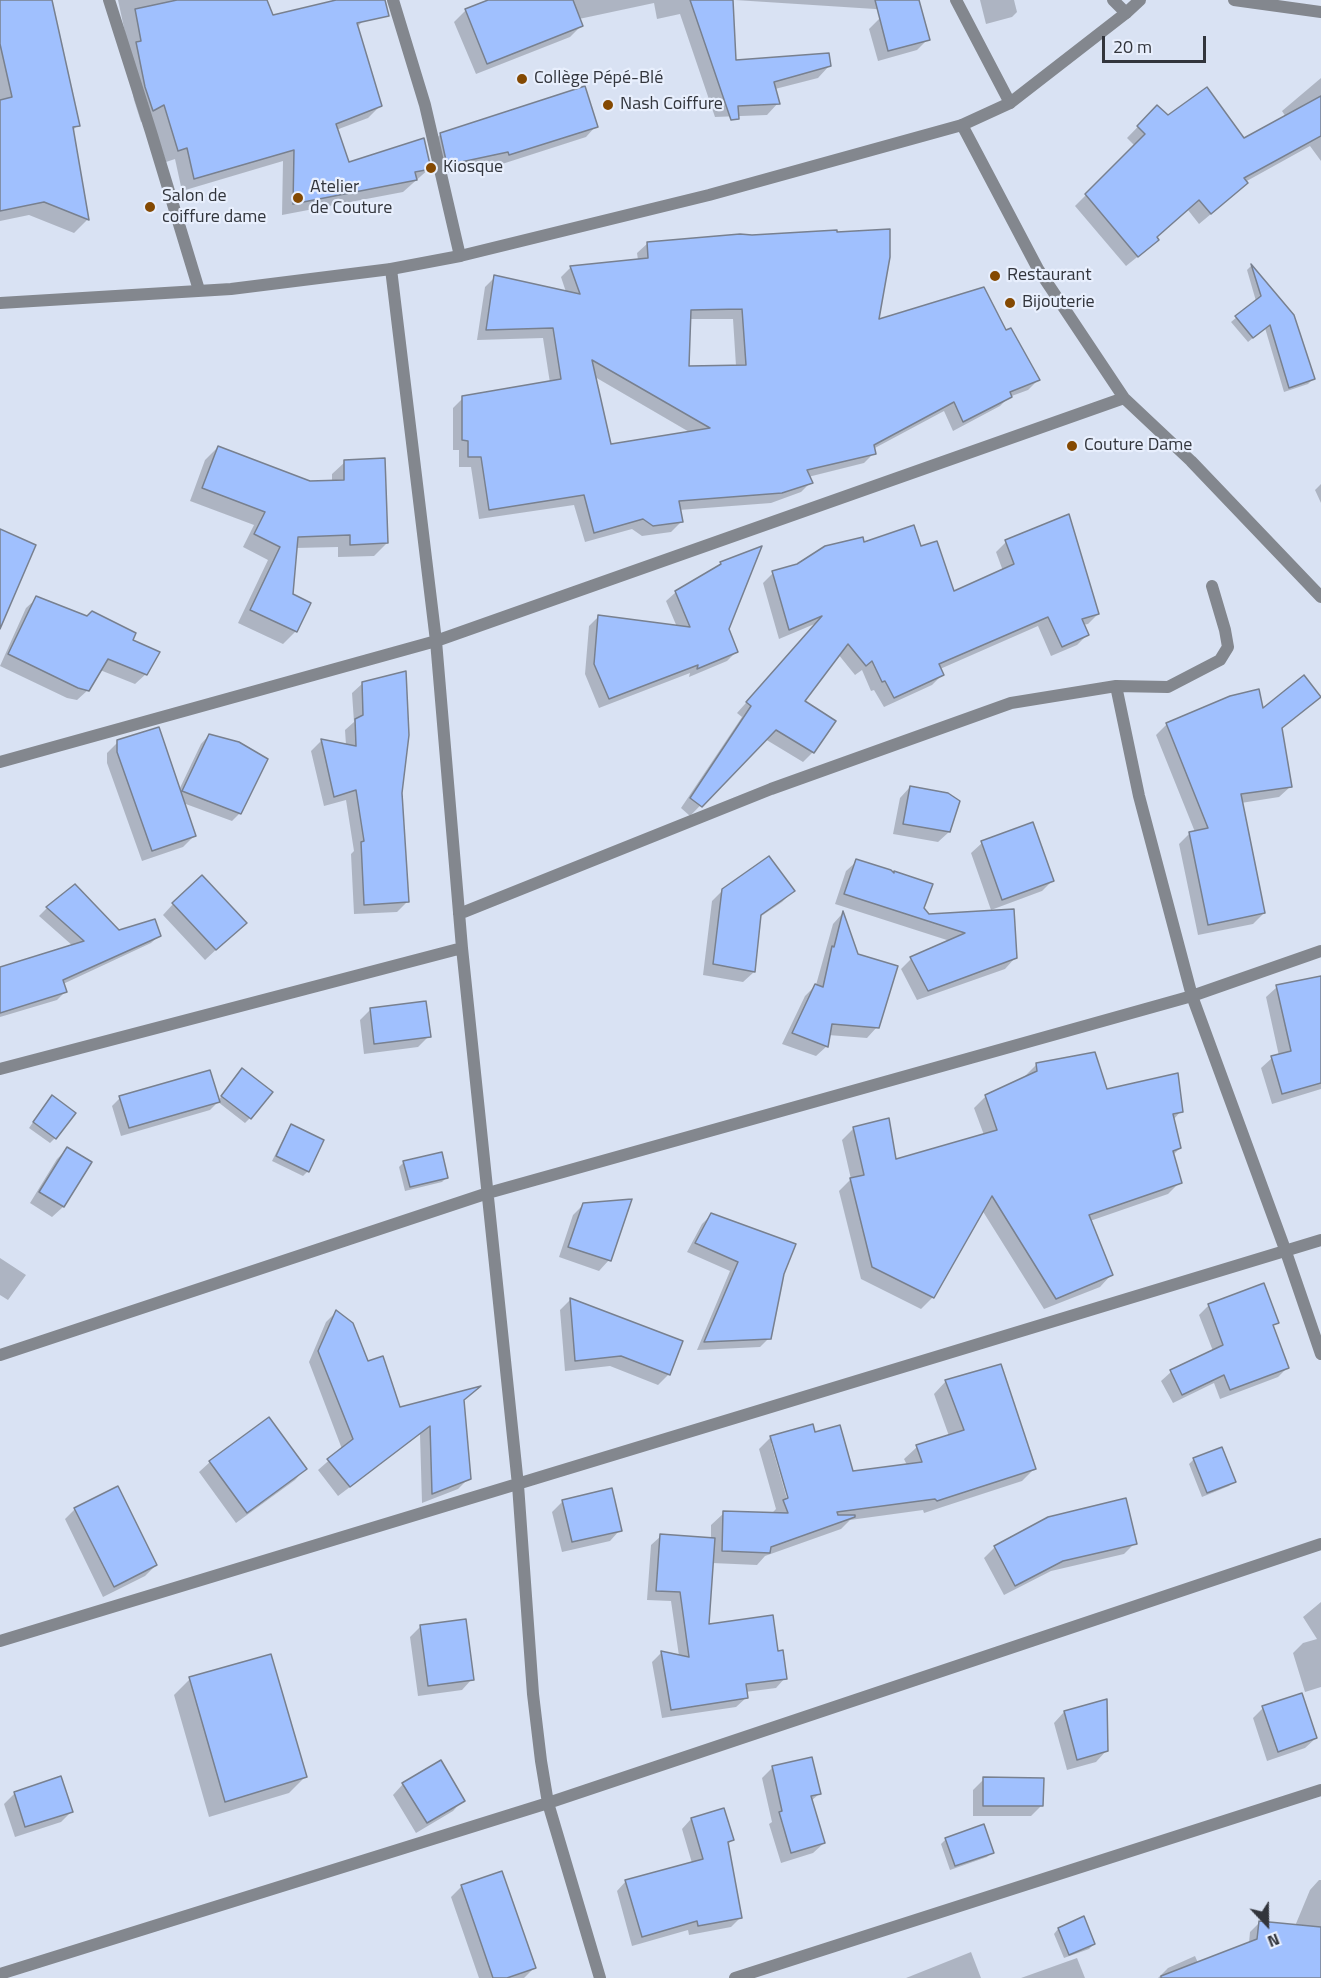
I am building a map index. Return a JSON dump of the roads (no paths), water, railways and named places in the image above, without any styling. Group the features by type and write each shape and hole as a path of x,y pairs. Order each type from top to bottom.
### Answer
{"street":[{"path":"109,0 152,132 199,290"},
{"path":"393,0 425,105 460,256"},
{"path":"956,0 1010,103"},
{"path":"1113,0 1126,13"},
{"path":"0,303 231,289 391,269 460,256 709,195 962,125 1010,103 1140,0"},
{"path":"1234,0 1321,12"},
{"path":"962,125 1038,269 1124,398 1191,461 1321,597"},
{"path":"391,269 435,641 462,948 518,1485 533,1694 548,1803 600,1978"},
{"path":"0,762 435,641 1124,398"},
{"path":"459,914 771,789 1011,703 1116,686 1168,687 1220,660 1228,647 1212,586"},
{"path":"1116,686 1138,796 1192,996 1321,1354"},
{"path":"0,1069 462,948"},
{"path":"0,1355 488,1193 1192,996 1321,951"},
{"path":"0,1641 1321,1240"},
{"path":"0,1974 548,1803 1321,1544"},
{"path":"735,1978 1321,1790"}],"place":[{"name":"Collège Pépé-Blé","path":"522,79"},
{"name":"Nash Coiffure","path":"608,105"},
{"name":"Kiosque","path":"431,168"},
{"name":"Atelier de Couture","path":"298,198"},
{"name":"Salon de coiffure dame","path":"150,207"},
{"name":"Restaurant","path":"995,276"},
{"name":"Bijouterie","path":"1010,303"},
{"name":"Couture Dame","path":"1072,446"}]}
